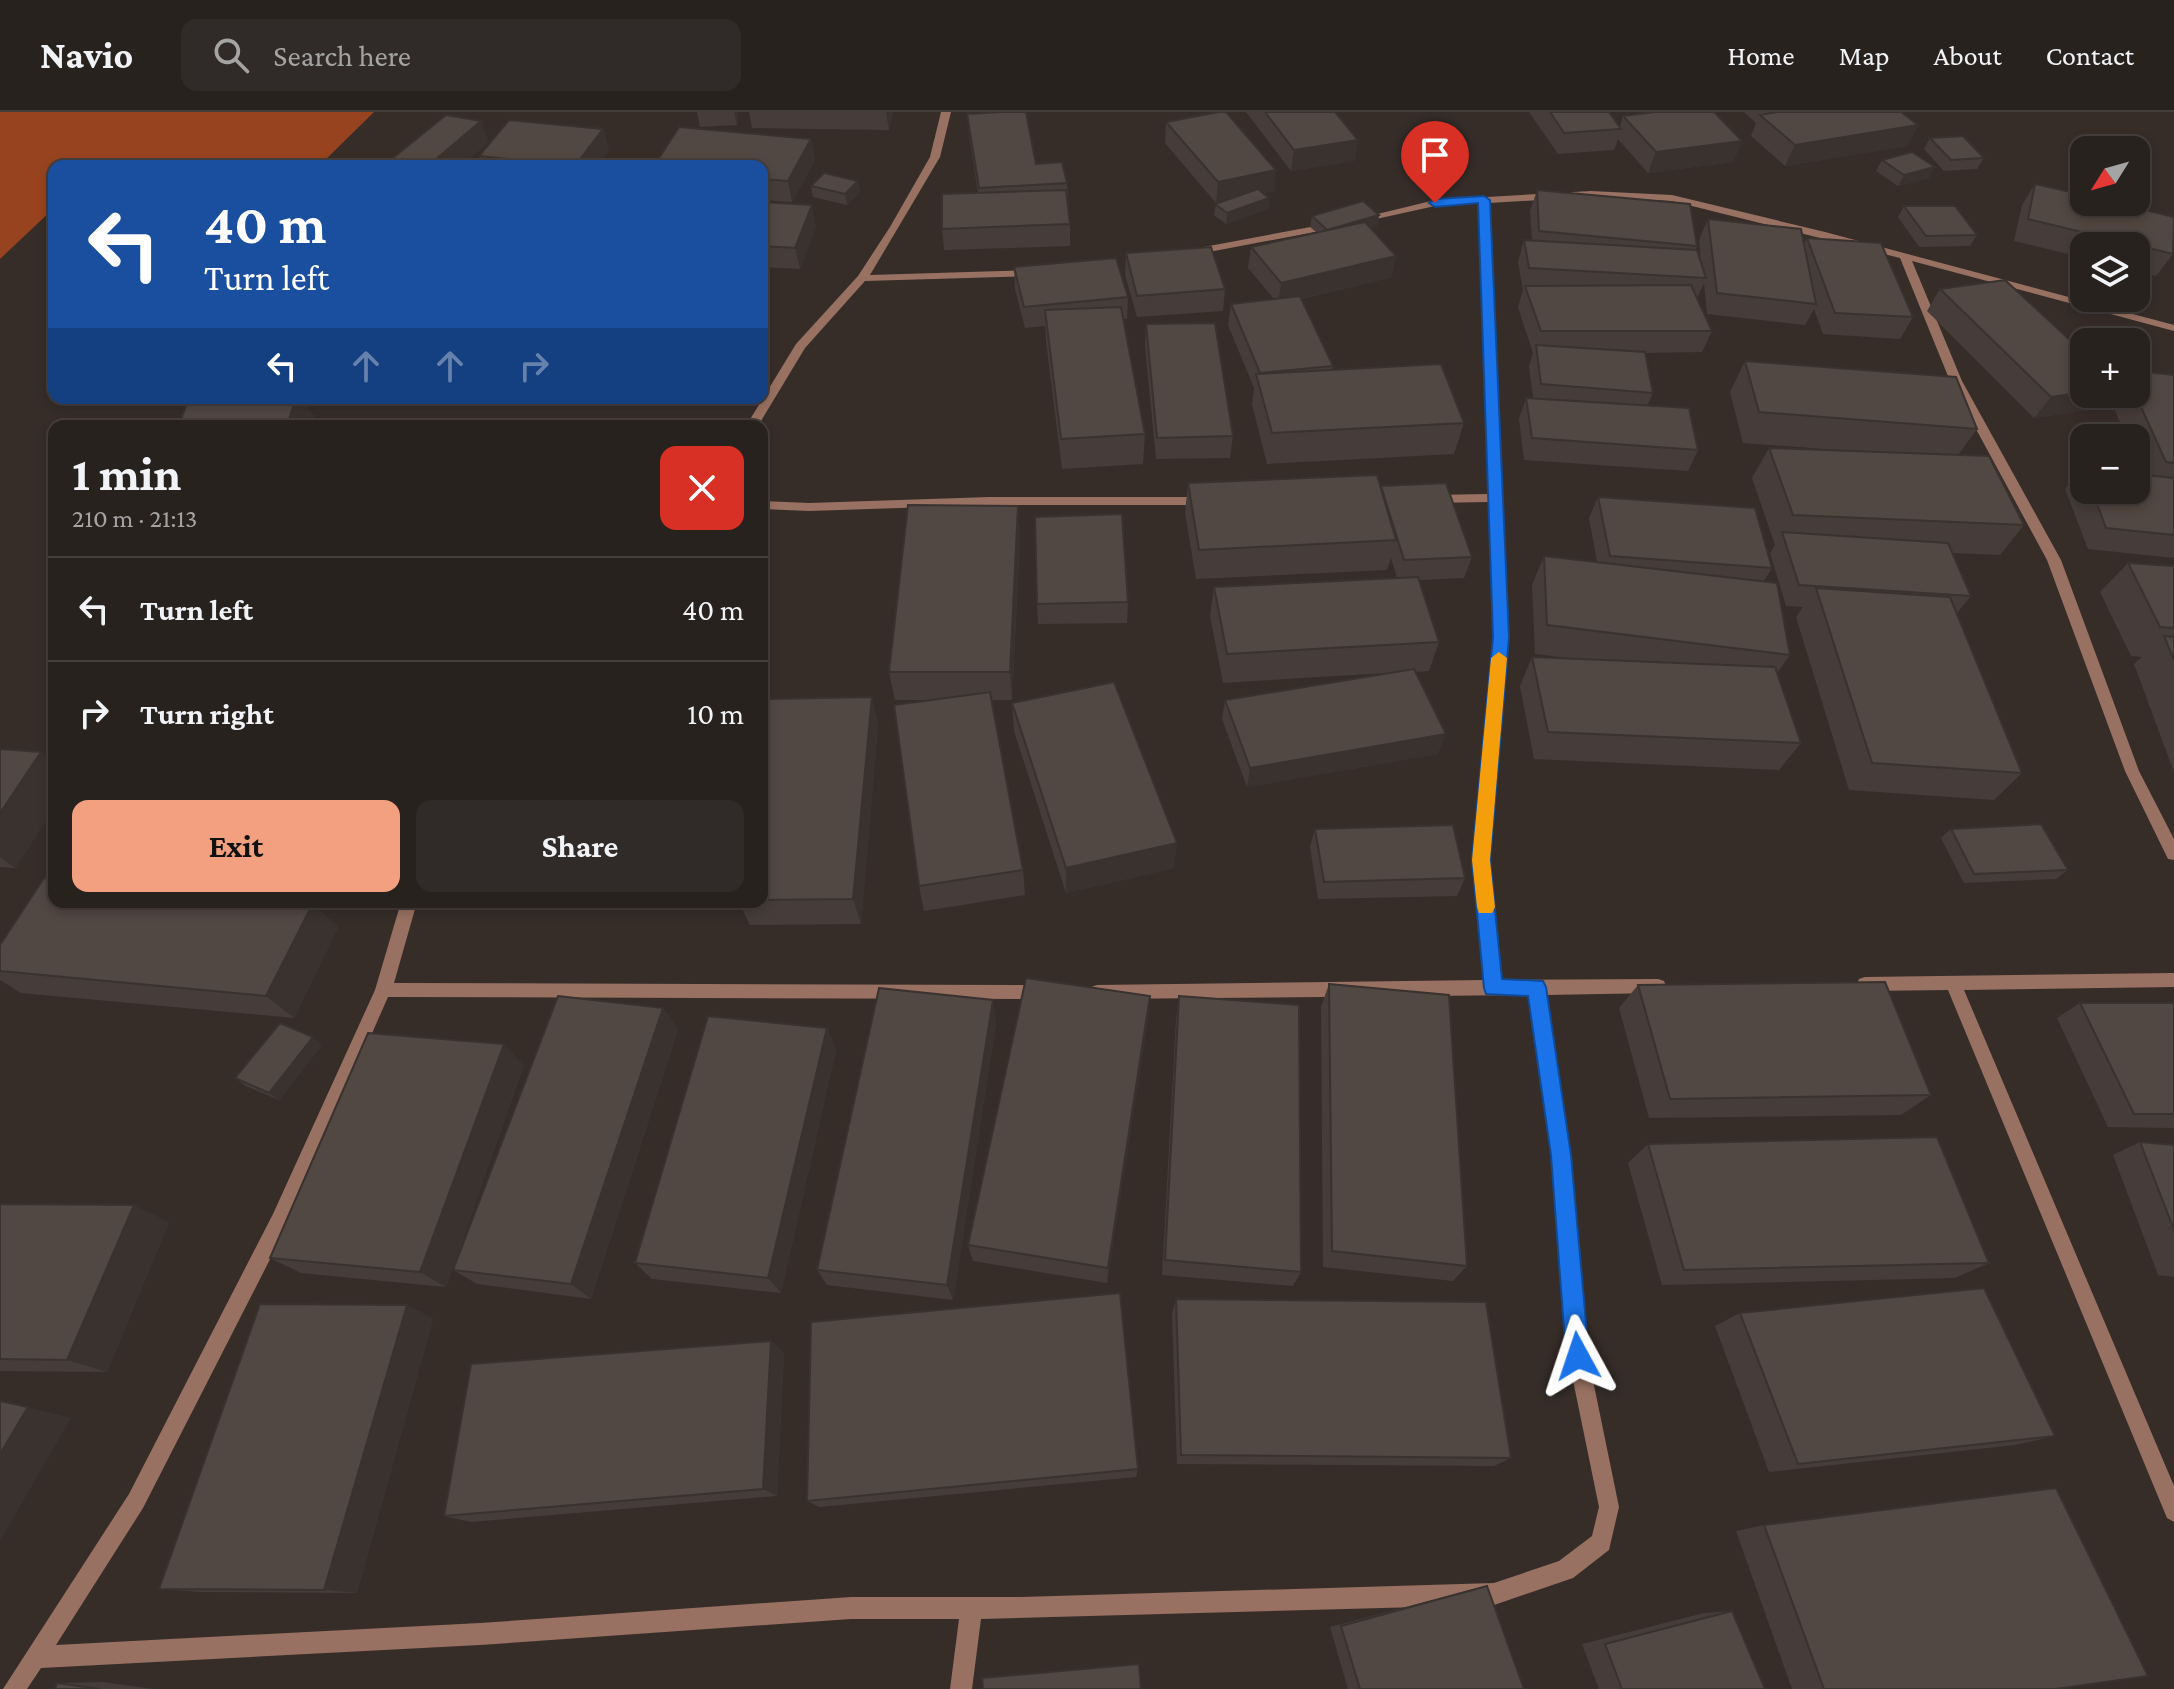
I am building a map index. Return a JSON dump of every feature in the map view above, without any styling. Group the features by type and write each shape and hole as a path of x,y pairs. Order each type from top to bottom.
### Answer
{"street":[{"path":"768,399 800,346 862,278 935,157 946,112"},
{"path":"1184,254 1300,233 1435,203 1591,194 1672,198 2174,328"},
{"path":"1484,200 1501,637 1481,860 1493,988"},
{"path":"1904,256 1956,381 2054,560 2132,771 2174,854"},
{"path":"862,278 1012,276 1044,272"},
{"path":"1419,499 1495,498"},
{"path":"768,505 1221,501"},
{"path":"14,1689 136,1501 280,1220 383,990 407,908"},
{"path":"1845,984 2174,980"},
{"path":"1953,983 2174,1511"},
{"path":"1087,992 1675,986"},
{"path":"35,1657 480,1634 851,1608 971,1609 1494,1594 1565,1570 1601,1542 1609,1507 1578,1356 1561,1155 1536,987"},
{"path":"383,990 1055,992"},
{"path":"961,1689 971,1609"}],"shaded area":[{"path":"0,112 374,112 325,160 48,160 48,214 0,259"}],"building":[{"path":"1026,112 1036,164 1062,162 1067,183 979,188 967,114"},
{"path":"1226,112 1276,170 1218,182 1166,122"},
{"path":"1265,112 1335,112 1358,140 1294,150"},
{"path":"1550,112 1609,112 1621,129 1564,133"},
{"path":"1655,112 1714,112 1742,141 1656,152 1623,116"},
{"path":"1777,112 1901,112 1918,125 1795,145 1760,115"},
{"path":"446,115 481,121 435,160 390,160"},
{"path":"509,120 603,129 580,160 507,160 479,156"},
{"path":"679,127 811,139 788,181 768,179 768,160 658,160"},
{"path":"1963,136 1984,158 1951,160 1930,138"},
{"path":"1912,152 1935,167 1904,175 1882,160"},
{"path":"824,173 858,181 845,194 811,186"},
{"path":"2035,184 2070,192 2070,216 2150,216 2150,211 2174,217 2173,254 2150,248 2150,232 2082,232 2028,219"},
{"path":"1258,189 1269,198 1227,213 1215,204"},
{"path":"1066,190 1070,224 942,229 942,194"},
{"path":"1537,190 1690,204 1697,246 1539,231"},
{"path":"1363,201 1379,215 1327,230 1312,216"},
{"path":"768,202 812,205 795,248 768,246"},
{"path":"1904,206 1955,206 1977,235 1926,236"},
{"path":"1708,219 1801,229 1816,304 1717,293"},
{"path":"1365,222 1396,256 1281,283 1251,247"},
{"path":"1807,238 1881,243 1913,317 1835,313"},
{"path":"1524,240 1697,250 1706,278 1529,268"},
{"path":"1211,247 1225,289 1137,296 1126,253"},
{"path":"1116,258 1128,297 1024,307 1014,267"},
{"path":"2005,280 2070,340 2070,394 2051,397 1940,289"},
{"path":"1691,285 1712,331 1541,331 1525,286"},
{"path":"1300,296 1333,366 1260,373 1231,304"},
{"path":"1121,307 1145,434 1061,439 1045,310"},
{"path":"1215,323 1233,436 1157,438 1146,324"},
{"path":"1536,345 1645,352 1653,393 1541,384"},
{"path":"1745,361 1956,377 1977,429 1759,412"},
{"path":"1441,364 1464,423 1272,433 1256,374"},
{"path":"2150,372 2174,375 2174,463 2166,462 2141,408 2150,408"},
{"path":"1526,398 1689,408 1698,450 1532,438"},
{"path":"187,404 294,404 289,420 180,420"},
{"path":"1769,448 1989,456 2024,525 1793,515"},
{"path":"1377,475 1396,540 1199,550 1188,483"},
{"path":"2150,475 2174,478 2174,535 2106,528 2097,504 2150,504"},
{"path":"1446,483 1472,557 1404,560 1381,486"},
{"path":"1598,497 1755,508 1772,568 1610,556"},
{"path":"908,505 1018,506 1010,672 889,672"},
{"path":"1122,514 1128,602 1037,604 1035,517"},
{"path":"1782,532 1948,543 1971,596 1799,585"},
{"path":"1544,556 1777,583 1790,655 1547,625"},
{"path":"2128,563 2174,566 2174,628 2160,627"},
{"path":"1418,577 1439,642 1227,654 1214,587"},
{"path":"1816,588 1950,597 2022,773 1872,763"},
{"path":"2164,636 2174,637 2174,660"},
{"path":"1532,657 1775,667 1801,743 1548,732"},
{"path":"1414,669 1446,734 1250,768 1225,700"},
{"path":"1114,682 1177,843 1066,868 1012,703"},
{"path":"990,692 1023,870 919,886 894,705"},
{"path":"872,697 853,899 768,900 768,699"},
{"path":"0,749 41,752 0,813"},
{"path":"2041,824 2068,870 1974,874 1951,829"},
{"path":"1453,825 1465,878 1324,882 1315,829"},
{"path":"44,878 48,878 48,908 310,908 266,996 0,971 0,945"},
{"path":"1026,978 1150,996 1108,1268 968,1245"},
{"path":"1885,982 1931,1095 1670,1099 1638,985"},
{"path":"1329,984 1449,995 1467,1266 1332,1251"},
{"path":"879,988 993,1000 947,1285 817,1270"},
{"path":"558,996 663,1008 571,1284 453,1270"},
{"path":"1179,996 1299,1005 1301,1272 1165,1260"},
{"path":"2080,1003 2174,1003 2174,1114 2134,1114"},
{"path":"708,1016 827,1028 768,1278 635,1263"},
{"path":"280,1023 313,1037 269,1093 235,1078"},
{"path":"368,1033 504,1044 420,1272 270,1258"},
{"path":"1937,1137 1989,1263 1684,1270 1648,1144"},
{"path":"2140,1142 2174,1145 2174,1230"},
{"path":"0,1204 134,1205 67,1360 0,1359"},
{"path":"1984,1288 2055,1436 1798,1464 1740,1313"},
{"path":"1120,1293 1138,1469 807,1501 811,1322"},
{"path":"1176,1299 1486,1302 1511,1458 1181,1455"},
{"path":"260,1304 407,1305 324,1590 159,1589"},
{"path":"771,1341 763,1489 444,1516 471,1364"},
{"path":"0,1401 28,1407 0,1454"},
{"path":"2056,1488 2148,1676 2056,1689 1824,1689 1764,1525"},
{"path":"1487,1586 1524,1689 1360,1689 1341,1626"},
{"path":"1732,1611 1765,1689 1622,1689 1605,1644"},
{"path":"1139,1664 1141,1689 983,1689 982,1678"},
{"path":"57,1683 100,1689 55,1689"}],"slow traffic":[{"path":"1486,907 1481,860 1499,658"}],"route":[{"path":"1435,203 1484,200 1501,637 1481,860 1493,988 1536,987 1561,1155 1578,1356"}]}
